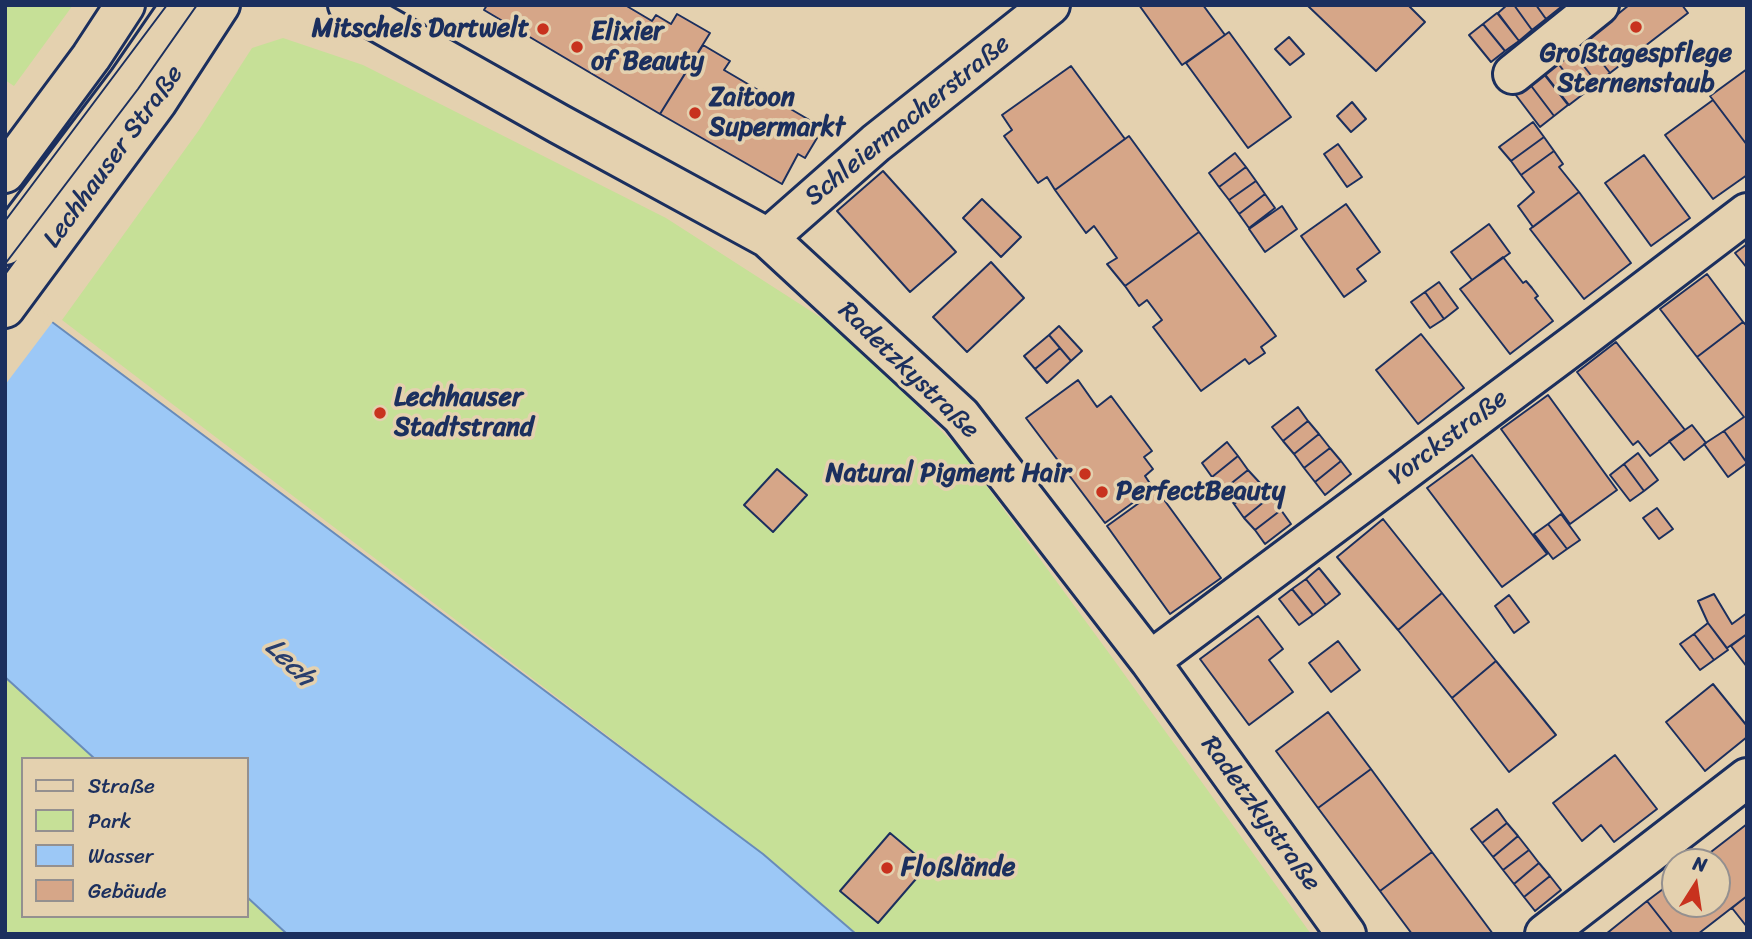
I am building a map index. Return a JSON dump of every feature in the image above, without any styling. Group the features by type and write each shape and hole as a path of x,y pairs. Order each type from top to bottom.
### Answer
{"street":[{"path":"5,173 91,57 125,5"},
{"path":"5,245 143,92 181,5"},
{"name":"Lechhauser Straße","path":"5,307 143,92 220,5"},
{"name":"Radetzkystraße","path":"348,5 768,238 961,416 1150,661 1346,934"},
{"name":"Schleiermacherstraße","path":"768,238 876,143 1050,5"},
{"path":"1513,74 1599,5"},
{"name":"Yorckstraße","path":"1150,661 1747,213"},
{"path":"1545,934 1747,778"}],"green space":[{"path":"5,5 73,5 14,86 5,80"},
{"path":"283,38 363,65 666,218 848,335 961,451 1311,934 856,934 763,854 62,320 199,130 252,48"},
{"path":"5,677 93,757 21,757 21,918 248,918 248,898 287,934 5,934"}],"water":[{"name":"Lech","path":"5,281 28,304 763,854 856,934 287,934 248,898 248,757 93,757 5,677"}],"pier":[{"path":"5,277 30,302 54,320 5,385"}],"building":[{"path":"487,5 625,5 652,21 656,15 671,24 677,14 710,33 660,114 484,10"},
{"path":"1139,5 1203,5 1225,35 1182,65"},
{"path":"1307,5 1408,5 1425,22 1376,71"},
{"path":"1507,5 1514,5 1532,30 1519,41 1498,13"},
{"path":"1514,5 1536,5 1546,19 1532,30"},
{"path":"1536,5 1559,5 1561,7 1546,19"},
{"name":"Großtagespflege Sternenstaub","path":"1629,5 1682,5 1688,13 1610,73 1585,41"},
{"path":"1497,13 1519,41 1505,51 1483,24"},
{"path":"1483,24 1505,51 1491,62 1469,35"},
{"path":"1229,32 1291,117 1248,148 1186,63"},
{"path":"1289,37 1304,54 1290,65 1275,49"},
{"path":"1585,41 1610,73 1597,83 1572,51"},
{"path":"703,45 730,61 724,70 823,128 805,158 798,154 782,184 660,114"},
{"path":"1572,51 1597,83 1582,95 1557,62"},
{"path":"1557,62 1582,95 1569,105 1544,73"},
{"path":"1071,66 1125,139 1055,190 1047,177 1038,183 1004,136 1012,130 1002,115"},
{"path":"1747,69 1747,145 1710,96"},
{"path":"1543,73 1568,105 1554,116 1529,83"},
{"path":"1529,83 1554,116 1540,127 1515,94"},
{"path":"1713,100 1747,145 1747,175 1713,199 1665,135"},
{"path":"1352,102 1366,119 1351,132 1337,116"},
{"path":"1533,122 1544,137 1511,161 1499,147"},
{"path":"1129,136 1199,232 1125,286 1107,264 1117,258 1094,226 1086,233 1055,190"},
{"path":"1544,137 1554,151 1521,175 1511,161"},
{"path":"1338,144 1362,177 1347,187 1324,154"},
{"path":"1554,151 1563,164 1559,167 1579,192 1533,227 1518,206 1534,192 1521,175"},
{"path":"1235,153 1246,167 1219,187 1209,173"},
{"path":"1644,155 1690,218 1651,246 1605,183"},
{"path":"1246,167 1256,181 1229,200 1219,187"},
{"path":"883,171 956,252 910,292 837,211"},
{"path":"1256,181 1265,194 1239,214 1229,200"},
{"path":"1579,192 1631,263 1584,299 1530,229"},
{"path":"1265,194 1275,208 1249,228 1239,214"},
{"path":"982,199 1021,237 1001,257 963,218"},
{"path":"1346,204 1380,252 1357,269 1366,281 1344,297 1301,236"},
{"path":"1282,206 1297,229 1265,252 1249,229"},
{"path":"1489,224 1510,253 1472,280 1451,252"},
{"path":"1199,232 1276,336 1261,347 1265,353 1249,364 1245,359 1201,391 1153,327 1162,320 1147,300 1139,306 1125,286"},
{"path":"1747,244 1747,268 1735,253"},
{"path":"1503,257 1523,283 1526,281 1532,288 1538,296 1535,298 1553,321 1510,354 1460,289"},
{"path":"991,262 1024,298 967,352 933,317"},
{"path":"1707,274 1743,322 1697,357 1660,309"},
{"path":"1439,282 1458,308 1444,319 1425,292"},
{"path":"1425,292 1444,319 1430,328 1411,302"},
{"path":"1743,322 1747,326 1747,463 1724,431 1744,417 1697,357"},
{"path":"1059,326 1082,351 1071,361 1049,335"},
{"path":"1421,334 1464,388 1418,424 1376,370"},
{"path":"1049,335 1060,348 1035,369 1024,356"},
{"path":"1616,342 1685,430 1650,456 1638,441 1633,445 1577,372"},
{"path":"1060,348 1071,361 1047,383 1035,369"},
{"path":"1078,380 1097,407 1111,396 1152,451 1144,457 1153,469 1145,476 1153,488 1105,523 1026,418"},
{"path":"1548,395 1617,490 1570,524 1501,429"},
{"path":"1298,407 1308,421 1283,441 1272,427"},
{"path":"1308,421 1319,434 1294,454 1283,441"},
{"path":"1692,425 1706,443 1684,460 1669,441"},
{"path":"1724,431 1747,463 1728,477 1704,444"},
{"path":"1319,434 1330,448 1304,468 1294,454"},
{"path":"1227,442 1238,456 1212,477 1202,463"},
{"path":"1330,448 1341,461 1315,482 1304,468"},
{"path":"1638,453 1658,480 1644,491 1624,464"},
{"path":"1472,455 1547,554 1502,587 1427,488"},
{"path":"1238,456 1248,470 1223,490 1212,477"},
{"path":"1341,461 1351,474 1325,495 1315,482"},
{"path":"1624,464 1644,491 1630,501 1610,475"},
{"path":"777,469 807,495 773,532 744,505"},
{"path":"1248,470 1260,483 1234,504 1223,490"},
{"path":"1260,483 1270,497 1244,518 1234,504"},
{"path":"1157,490 1221,578 1170,614 1107,526"},
{"path":"1270,497 1281,510 1255,530 1244,518"},
{"path":"1657,508 1673,529 1659,539 1643,518"},
{"path":"1281,510 1291,524 1265,544 1255,530"},
{"path":"1561,514 1580,540 1567,549 1548,524"},
{"path":"1383,519 1442,593 1398,630 1337,557"},
{"path":"1548,524 1567,549 1553,559 1534,534"},
{"path":"1319,568 1340,594 1326,605 1306,579"},
{"path":"1306,579 1326,605 1313,615 1292,589"},
{"path":"1292,589 1313,615 1299,625 1279,599"},
{"path":"1442,593 1496,661 1452,698 1398,630"},
{"path":"1714,594 1732,624 1747,613 1747,634 1727,648 1708,623 1698,601"},
{"path":"1509,595 1529,622 1514,633 1495,606"},
{"path":"1258,616 1283,649 1269,660 1293,692 1249,725 1200,659"},
{"path":"1708,623 1728,650 1714,660 1694,634"},
{"path":"1694,634 1714,660 1700,670 1680,644"},
{"path":"1747,634 1747,667 1731,646"},
{"path":"1338,641 1360,670 1331,692 1309,663"},
{"path":"1496,661 1556,735 1509,772 1452,698"},
{"path":"1713,684 1747,726 1747,737 1705,771 1666,722"},
{"path":"1328,712 1371,769 1318,808 1276,751"},
{"path":"1615,755 1657,809 1614,842 1601,825 1582,841 1553,803"},
{"path":"1371,769 1432,852 1380,891 1318,808"},
{"path":"1497,809 1507,823 1482,843 1471,829"},
{"path":"1507,823 1518,836 1493,857 1482,843"},
{"path":"1747,824 1747,896 1731,908 1731,848 1716,848"},
{"path":"890,833 928,865 878,923 840,891"},
{"path":"1518,836 1529,850 1503,870 1493,857"},
{"path":"1529,850 1539,863 1514,884 1503,870"},
{"path":"1432,852 1493,934 1412,934 1380,891"},
{"path":"1539,863 1550,876 1524,897 1514,884"},
{"path":"1550,876 1561,890 1535,911 1524,897"},
{"path":"1661,890 1661,918 1719,918 1698,934 1673,934 1647,901"},
{"path":"1747,896 1747,927 1732,908"},
{"path":"1647,901 1673,934 1606,934"}],"tram line":[{"path":"5,221 167,5"},
{"path":"5,264 138,89 197,5"}],"place":[{"name":"Großtagespflege Sternenstaub","path":"1636,27"},
{"name":"Mitschels Dartwelt","path":"543,29"},
{"name":"Elixier of Beauty","path":"577,47"},
{"name":"Zaitoon Supermarkt","path":"695,113"},
{"name":"Lechhauser Stadtstrand","path":"380,413"},
{"name":"Natural Pigment Hair","path":"1085,474"},
{"name":"PerfectBeauty","path":"1102,492"},
{"name":"Floßlände","path":"887,868"}]}
